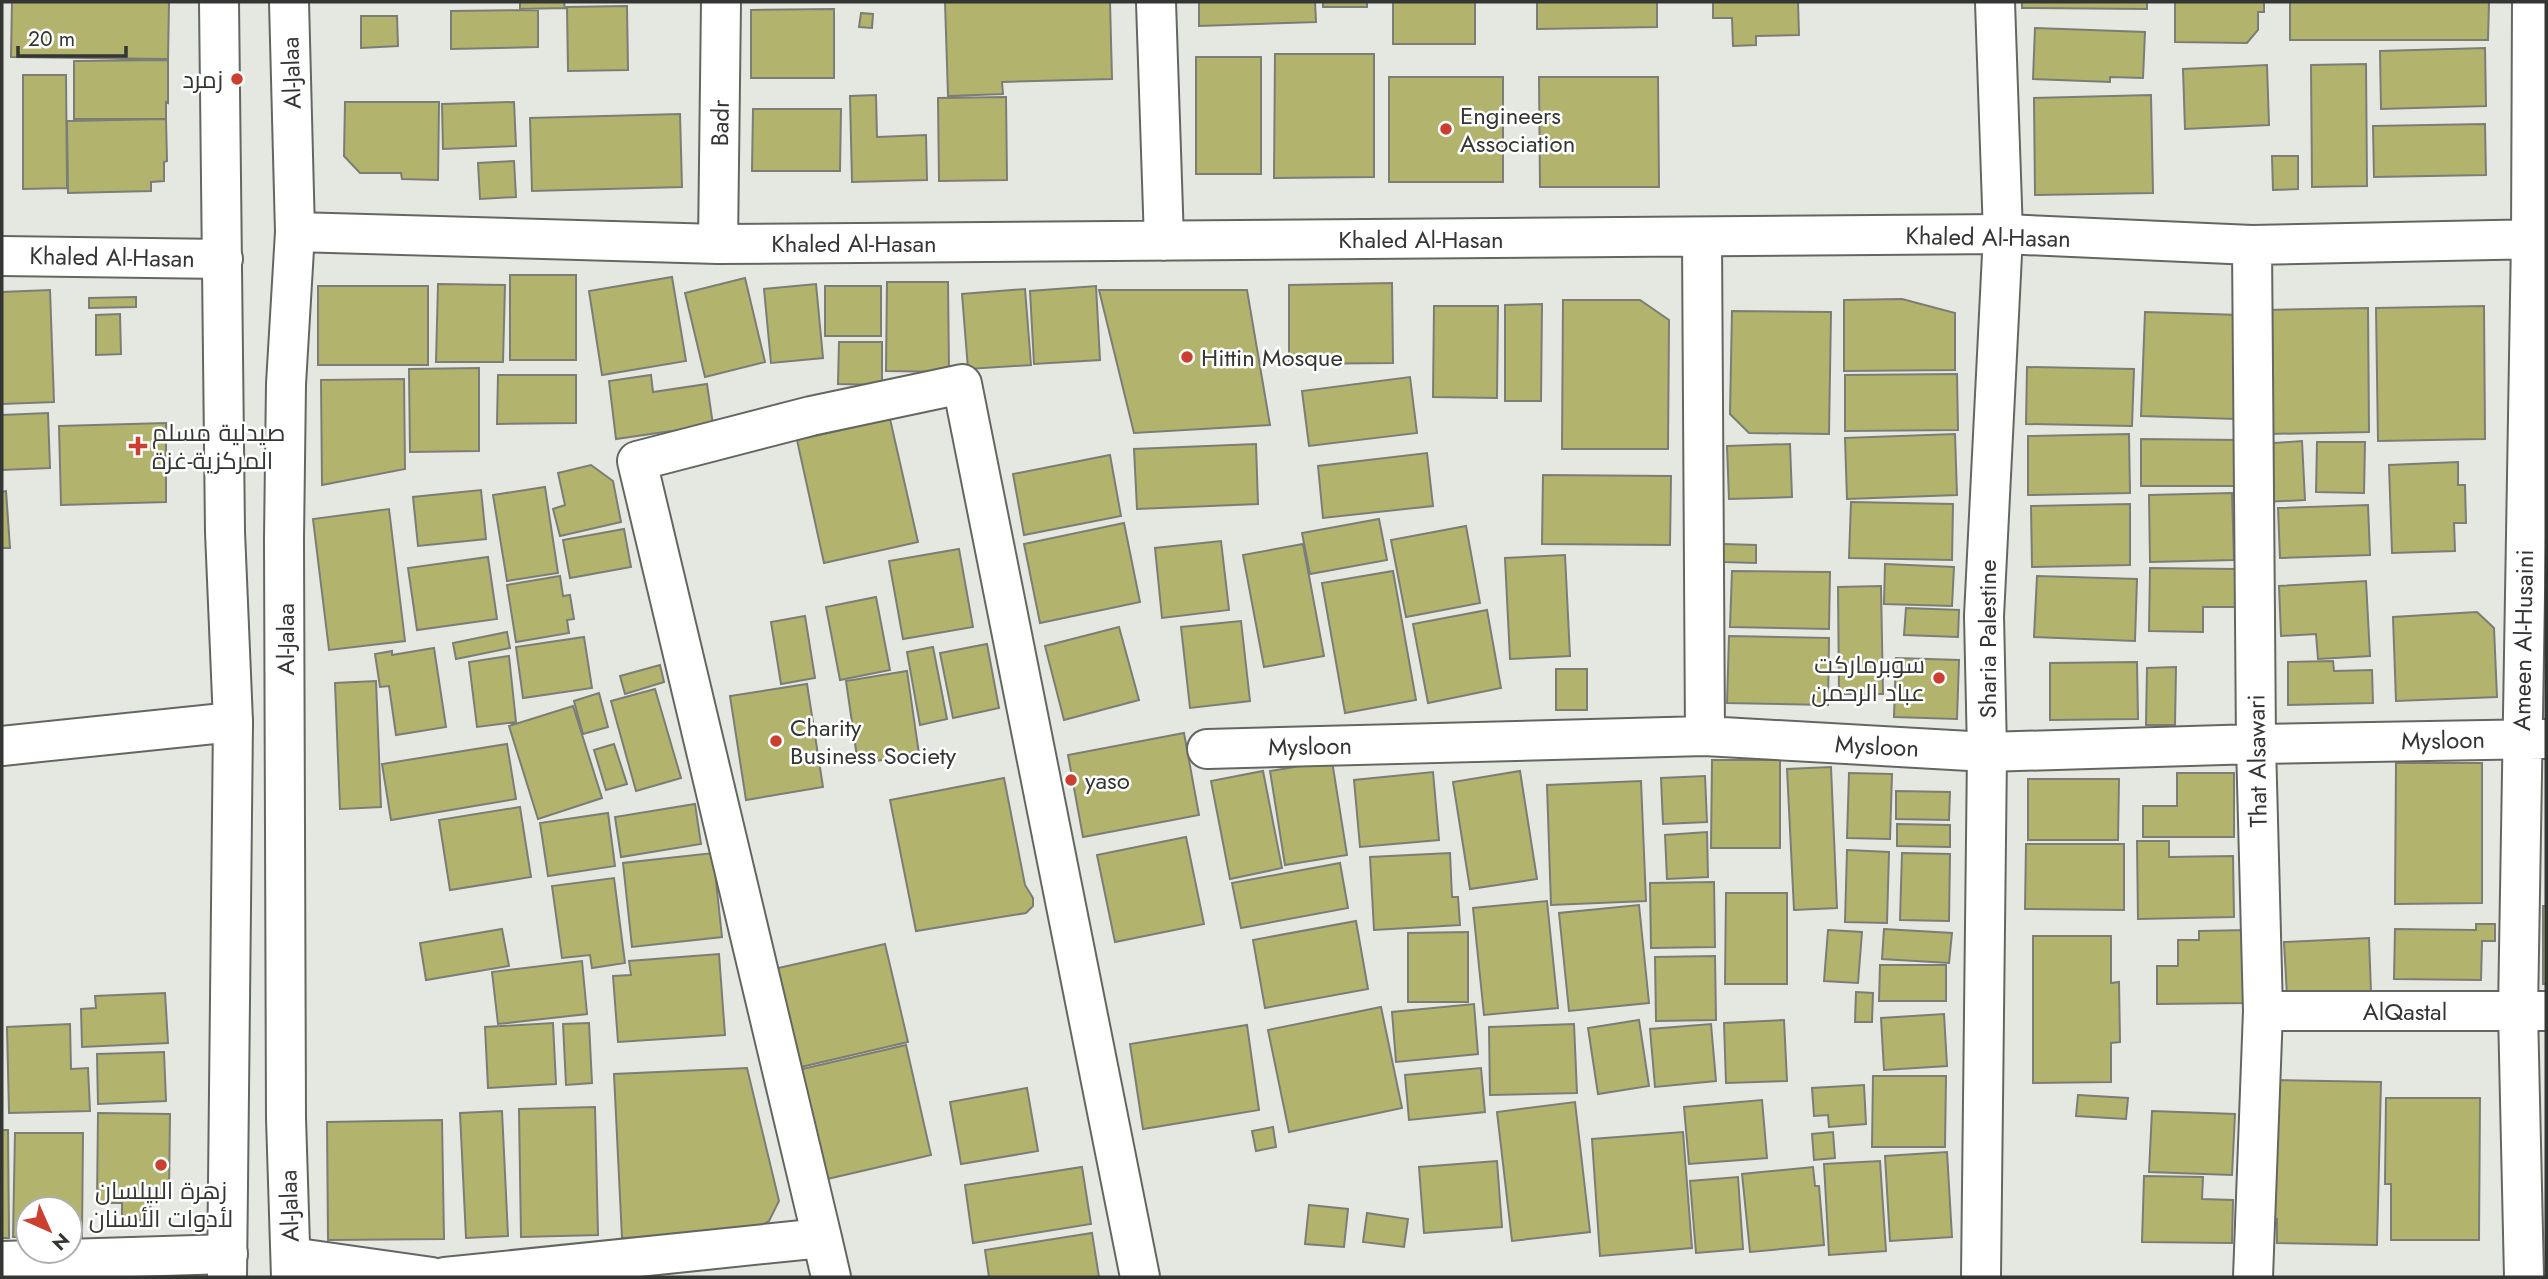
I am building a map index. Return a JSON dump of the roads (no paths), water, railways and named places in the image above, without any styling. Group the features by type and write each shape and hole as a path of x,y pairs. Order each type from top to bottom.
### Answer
{"street":[{"path":"2,1261 228,1266 233,722 225,532 219,2"},
{"name":"Al-Jalaa","path":"289,2 295,232 286,384 284,539 286,1118 291,1267"},
{"name":"Badr","path":"718,244 721,2"},
{"path":"1156,2 1164,241"},
{"name":"Sharia Palestine","path":"1982,1277 1987,752 1984,616 2003,234 1995,2"},
{"name":"Ameen Al-Husaini","path":"2524,1277 2532,1011 2539,239 2532,2"},
{"name":"Khaled Al-Hasan","path":"295,232 718,244 2003,234 2252,245 2539,239"},
{"path":"1702,237 1705,736"},
{"name":"That Alsawari","path":"2252,245 2256,744 2263,1011 2253,1277"},
{"name":"Khaled Al-Hasan","path":"2,256 223,258"},
{"path":"831,1277 637,461 811,416 962,384 1140,1277"},
{"path":"2,746 233,722"},
{"name":"Mysloon","path":"1207,749 1705,736 1987,752 2534,739"},
{"name":"AlQastal","path":"2263,1011 2532,1011"},
{"path":"445,1277 822,1238"},
{"path":"291,1267 432,1277"}],"place":[{"name":"زمرد","path":"237,79"},
{"name":"Engineers Association","path":"1446,129"},
{"name":"Hittin Mosque","path":"1187,357"},
{"name":"صيدلية مسلم المركزية-غزة","path":"138,446"},
{"name":"سوبرماركت عباد الرحمن","path":"1939,678"},
{"name":"Charity Business Society","path":"776,741"},
{"name":"yaso","path":"1071,780"},
{"name":"زهرة البيلسان لأدوات الأسنان","path":"161,1165"}]}
